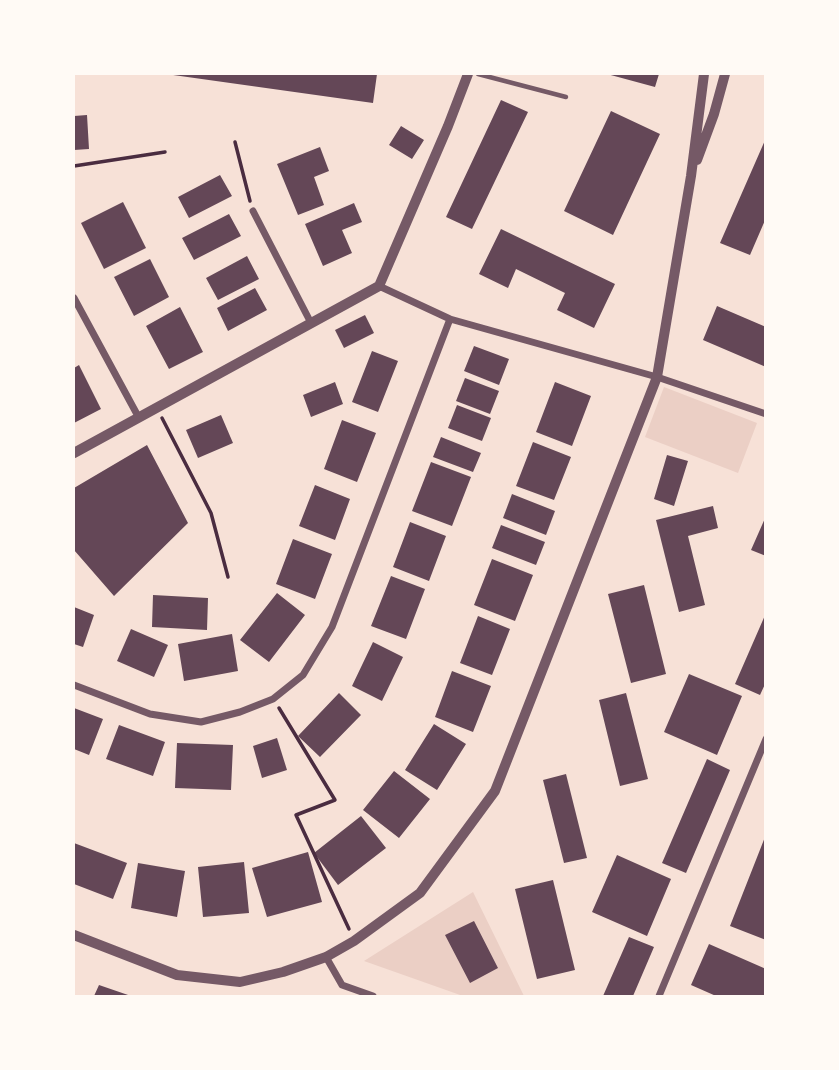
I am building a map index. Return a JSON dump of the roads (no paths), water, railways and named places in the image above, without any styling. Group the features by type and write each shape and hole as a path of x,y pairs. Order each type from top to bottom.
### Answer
{"street":[{"path":"74,453 379,286 468,74"},
{"path":"74,935 177,975 240,982 283,972 326,957 354,941 420,893 495,791 657,377 691,176 704,74"},
{"path":"691,176 714,114 725,74"},
{"path":"253,211 311,323"},
{"path":"379,286 450,319 657,377 765,414"},
{"path":"74,298 139,418"},
{"path":"74,685 150,714 201,722 240,712 273,699 303,675 332,627 450,319"},
{"path":"659,996 765,739"},
{"path":"326,957 342,985 373,996"}],"lane":[{"path":"478,74 566,97"}]}
